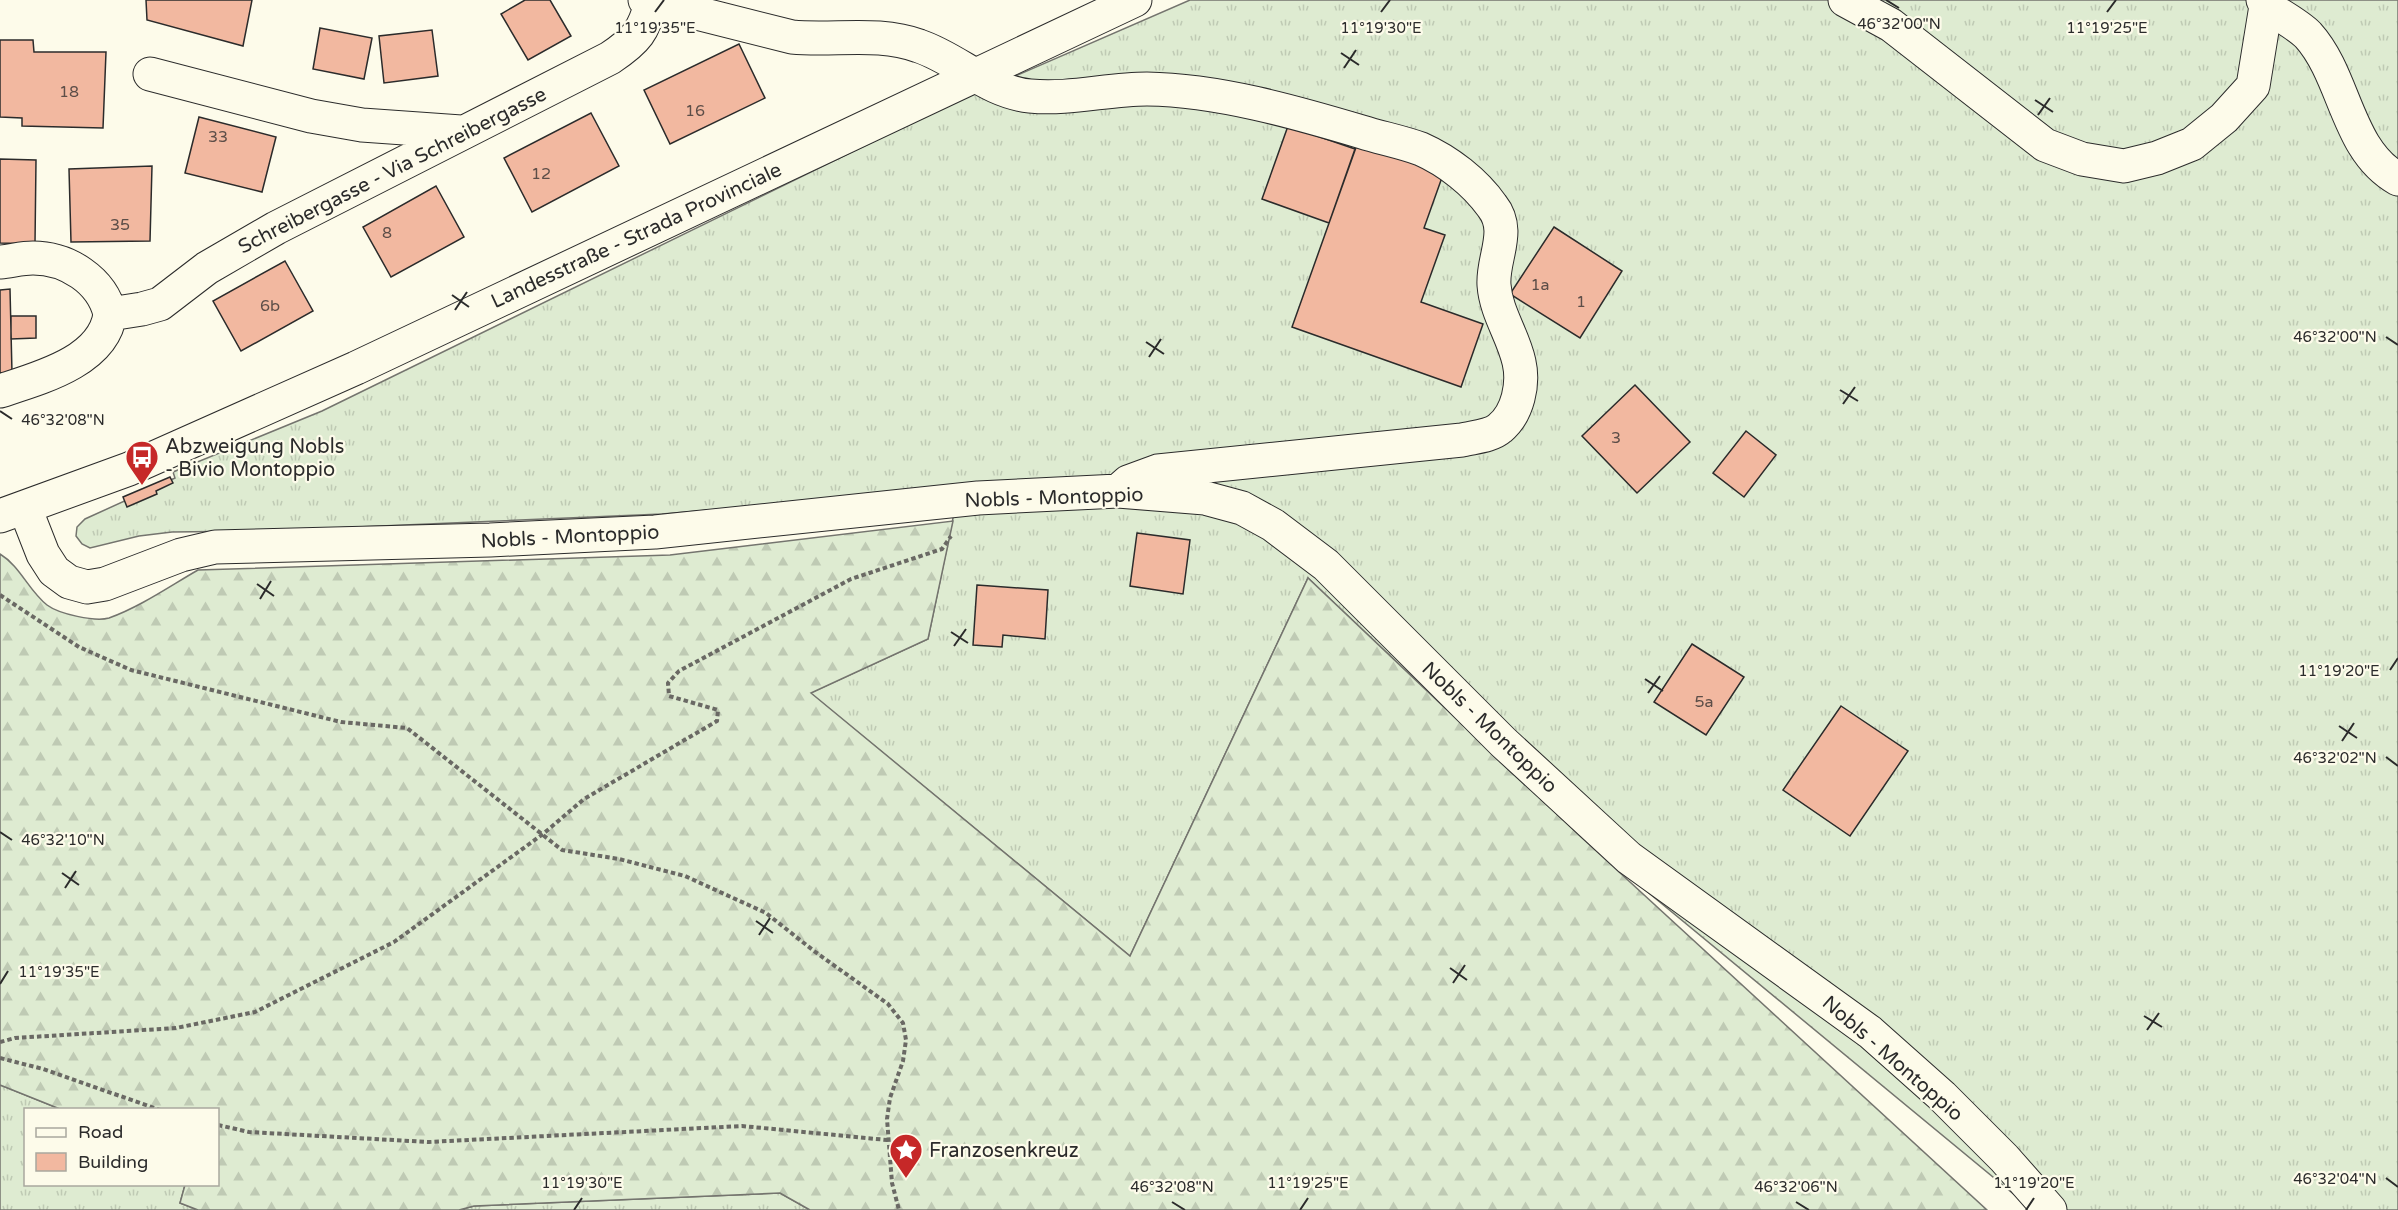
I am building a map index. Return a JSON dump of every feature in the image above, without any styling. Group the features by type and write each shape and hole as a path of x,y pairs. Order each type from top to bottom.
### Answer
{"street":[{"path":"650,0 792,37 900,40 921,46 995,87 1029,96 1051,97 1150,89 1235,99 1323,120 1421,149 1454,168 1476,187 1494,208 1502,226 1494,281 1496,304 1519,363 1521,387 1513,411 1500,429 1462,440 1158,471 1128,482 1118,491"},
{"name":"Schreibergasse - Via Schreibergasse","path":"110,314 142,309 160,303 207,268 267,233 610,58 632,44 640,33 647,19 650,0"},
{"name":"Landesstraße - Strada Provinciale","path":"13,512 129,469 356,368 974,74 1135,0"},
{"path":"1845,0 1891,25 2045,145 2082,159 2124,166 2157,158 2192,144 2224,118 2253,86 2264,3 2307,34 2329,66 2357,134 2384,172 2398,179"},
{"path":"150,74 311,116 362,125 463,132"},
{"path":"0,262 34,258 53,261 71,268 87,277 98,288 107,300 110,314 103,338 82,358 26,383 0,391"},
{"name":"Nobls - Montoppio","path":"13,512 54,571 69,582 87,587 105,584 171,558 215,547 479,541 655,532 978,498 1118,491 1205,498 1242,508 1273,525 1326,565 1503,742 1629,858 1870,1032 1957,1111 2004,1158 2050,1210"}],"path":[{"path":"0,1042 15,1038 176,1028 255,1012 394,942 543,834 584,799 717,721 718,710 669,696 668,683 679,671 851,579 942,549 978,498"},
{"path":"0,595 80,647 131,670 341,722 407,728 562,850 619,859 685,876 766,913 888,1004 903,1023 906,1040 903,1061 890,1098 887,1119 892,1183 899,1210"},
{"path":"0,1058 43,1069 154,1108"},
{"path":"219,1125 249,1132 429,1142 742,1126 887,1140"}],"green space":[{"path":"1190,0 2398,0 2398,1210 2033,1210 1581,837 1308,578 1130,956 810,693 928,639 959,489 662,514 263,531 172,532 139,536 90,548 82,544 76,536 77,527 85,519 175,478 173,472 322,411 942,108"},
{"path":"953,521 928,639 811,693 1130,956 1308,578 1581,837 1987,1210 810,1210 780,1193 474,1206 459,1210 198,1210 180,1203 185,1186 219,1186 219,1108 58,1108 0,1085 0,554 13,565 47,605 68,614 103,619 132,608 198,570 670,555"},
{"path":"0,1085 58,1108 24,1108 24,1186 185,1186 180,1203 198,1210 0,1210"},
{"path":"780,1193 810,1210 459,1210 474,1206"}],"building":[{"path":"146,0 252,0 243,46 147,20"},
{"path":"525,0 550,0 571,36 528,60 501,14"},
{"path":"320,28 372,38 364,79 313,69"},
{"path":"432,30 438,76 384,83 379,36"},
{"path":"0,40 33,40 34,52 106,52 103,128 22,126 22,118 0,117"},
{"path":"739,44 765,98 670,144 644,90"},
{"path":"591,113 619,166 532,212 504,158"},
{"path":"199,117 276,137 262,192 185,173"},
{"path":"1288,126 1355,149 1329,223 1262,199"},
{"path":"1359,139 1445,169 1424,228 1445,235 1421,302 1483,324 1461,387 1292,327"},
{"path":"0,159 36,160 35,244 0,243"},
{"path":"152,166 150,241 71,242 69,169"},
{"path":"436,186 464,237 391,277 363,227"},
{"path":"1554,227 1622,271 1580,338 1510,294"},
{"path":"285,261 313,311 241,351 213,301"},
{"path":"10,289 12,373 0,373 0,290"},
{"path":"11,316 36,316 36,338 11,339"},
{"path":"1635,385 1690,442 1637,493 1582,436"},
{"path":"1746,431 1776,455 1744,497 1713,473"},
{"path":"170,477 173,483 156,491 157,494 127,507 123,497"},
{"path":"1137,533 1190,540 1183,594 1130,586"},
{"path":"977,585 1048,590 1045,639 1003,635 1002,647 973,645"},
{"path":"1692,644 1744,677 1706,735 1654,702"},
{"path":"1841,706 1908,751 1850,836 1783,790"}],"place":[{"name":"Abzweigung Nobls - Bivio Montoppio","path":"142,486"},
{"name":"Franzosenkreuz","path":"906,1179"}]}
